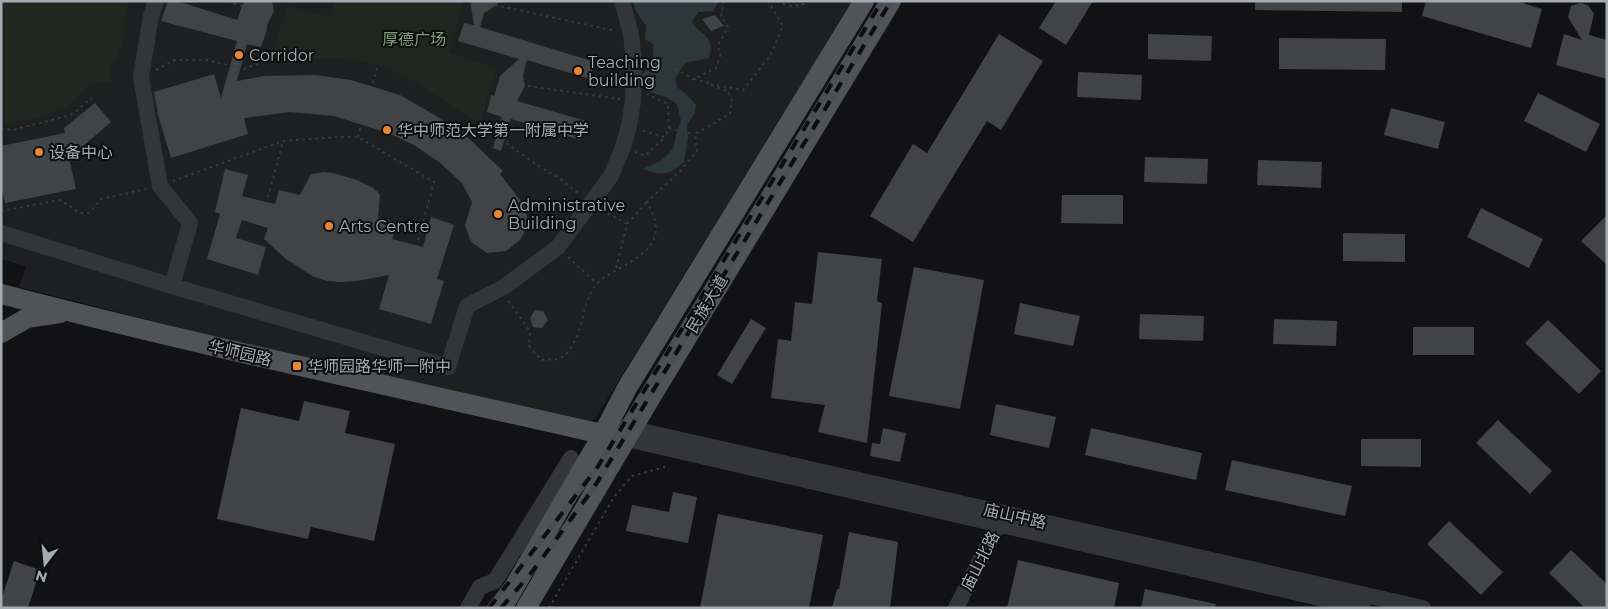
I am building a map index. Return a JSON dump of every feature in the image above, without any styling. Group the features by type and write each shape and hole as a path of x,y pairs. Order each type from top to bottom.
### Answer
{"main road":[{"name":"民族大道","path":"502,608 605,431 627,388 864,1"},
{"name":"民族大道","path":"526,608 891,1"},
{"name":"华师园路","path":"1,294 68,312 297,366 605,431 630,434"},
{"path":"1,333 26,318 68,312"}],"street":[{"path":"156,1 141,77 160,186 190,223 172,286"},
{"path":"2,234 448,367 467,306 504,287 558,247 611,176 623,148 634,94 634,63 631,34 622,1"},
{"name":"庙山中路","path":"630,434 999,519 1363,608"},
{"path":"468,608 480,587 495,581 571,458"},
{"name":"庙山中路","path":"999,519 1423,608"},
{"name":"庙山北路","path":"956,608 999,519"}],"path":[{"path":"228,1 242,6"},
{"path":"694,79 716,68 720,56 718,45 728,27 721,16 724,1"},
{"path":"709,84 743,90 770,56 783,26 768,1"},
{"path":"777,1 794,7 804,4 805,1"},
{"path":"495,5 631,34"},
{"path":"141,77 175,60 207,60 244,69 271,58"},
{"path":"648,59 655,66 662,62 694,79 728,91 732,101 730,114 694,134 670,128"},
{"path":"373,84 378,65"},
{"path":"528,86 634,94 668,104 670,128 665,137 646,156 623,148"},
{"path":"1,129 13,130 71,115 92,98"},
{"path":"480,124 536,165 562,180 590,204 627,224"},
{"path":"358,137 361,126"},
{"path":"629,126 665,137"},
{"path":"616,270 627,224 646,202 682,169 697,151 694,134"},
{"path":"1,211 60,200 80,213 89,213 102,199 160,186 283,141 358,137 434,182 418,241"},
{"path":"268,197 283,141"},
{"path":"504,287 506,299 530,331 529,346 541,360 558,358 570,348 581,325 587,302 597,284 648,250 656,235 654,217 646,202"},
{"path":"558,247 597,284"},
{"path":"549,608 614,497 632,476 665,467"}],"shaded area":[{"name":"华中师范大学第一附属中学","path":"1,1 853,1 592,421 259,348 19,287 26,266 1,259"},
{"path":"632,1 719,1 713,11 698,12 692,22 709,40 709,58 685,63 675,78 677,87 696,105 694,114 687,125 688,139 684,162 673,170 661,174 643,169 662,160 673,149 681,121 677,104 648,90 641,82 640,77 649,66 652,58 653,44 645,39 646,26 637,13"}],"green space":[{"path":"1,1 128,1 125,32 116,62 111,63 111,81 89,85 68,106 37,119 1,125"},
{"name":"厚德广场","path":"335,1 464,1 449,53 497,68 480,124 412,80 378,65 343,59 271,58 287,5 330,17"}],"building":[{"path":"168,1 177,1 237,20 244,1 272,1 274,11 267,25 261,47 247,44 237,81 264,76 316,75 351,80 400,95 462,132 503,171 500,174 524,205 529,224 520,240 506,251 487,253 471,242 465,225 472,202 462,183 439,162 414,145 388,133 334,116 290,112 244,118 248,134 171,158 158,115 154,92 214,74 221,98 237,41 161,21"},
{"name":"Teaching building","path":"470,1 501,1 484,13 480,27 595,62 590,79 527,60 523,75 525,86 517,101 586,121 580,140 511,119 501,151 493,148 502,117 487,112 491,95 494,96 500,76 519,59 458,41 464,23 474,25"},
{"path":"1056,1 1093,1 1066,45 1039,28"},
{"path":"1255,1 1402,1 1402,12 1255,10"},
{"path":"1426,1 1516,1 1542,9 1531,48 1422,16"},
{"path":"1580,3 1588,5 1594,14 1589,35 1607,40 1607,79 1556,65 1564,34 1582,40 1568,17 1571,6"},
{"path":"715,15 724,26 711,31 702,19"},
{"path":"999,34 1043,61 1001,130 987,121 913,242 870,216 913,144 927,153"},
{"path":"1148,34 1212,36 1211,61 1148,59"},
{"path":"1279,38 1386,39 1385,70 1279,69"},
{"path":"1078,72 1142,75 1141,100 1077,97"},
{"path":"1538,93 1600,124 1586,152 1524,121"},
{"name":"设备中心","path":"95,103 111,122 69,158 76,189 5,203 1,185 1,146 65,133 64,128"},
{"path":"1391,108 1445,122 1438,149 1384,135"},
{"path":"1145,157 1208,159 1207,184 1144,182"},
{"path":"1258,160 1322,162 1321,188 1257,185"},
{"name":"Arts Centre","path":"225,169 248,175 242,196 275,204 279,190 300,195 311,174 333,173 357,180 380,194 378,217 397,223 392,239 423,247 431,217 454,225 437,279 444,281 431,324 379,309 389,275 340,282 314,277 286,259 264,239 268,228 242,220 236,238 266,247 258,275 207,259 220,214 215,212"},
{"path":"1062,195 1123,195 1123,224 1061,223"},
{"path":"1481,208 1543,239 1529,268 1467,237"},
{"path":"1607,215 1607,265 1581,241"},
{"path":"1343,233 1405,234 1405,262 1343,261"},
{"path":"818,252 882,259 877,301 882,303 867,443 818,432 825,405 771,398 778,339 791,341 795,302 812,304"},
{"path":"914,267 984,280 960,409 889,396"},
{"path":"1020,303 1080,316 1073,346 1014,334"},
{"path":"535,310 543,311 548,320 542,328 533,327 530,318"},
{"path":"1140,314 1204,316 1203,341 1139,339"},
{"path":"751,319 766,328 732,384 717,375"},
{"path":"1274,319 1337,321 1336,346 1273,344"},
{"path":"1548,320 1601,371 1579,394 1525,343"},
{"path":"1413,327 1474,327 1474,355 1413,355"},
{"path":"304,401 350,411 345,433 395,444 374,541 311,527 308,539 217,519 241,408 299,421"},
{"path":"996,404 1056,417 1049,448 990,435"},
{"path":"1498,420 1552,471 1530,494 1476,443"},
{"path":"883,428 906,433 900,462 870,456 872,443 880,444"},
{"path":"1091,428 1202,453 1196,480 1085,455"},
{"path":"1361,439 1421,439 1421,467 1361,466"},
{"path":"1232,460 1352,486 1345,516 1225,490"},
{"path":"673,492 697,497 688,543 626,531 632,505 669,512"},
{"path":"718,514 823,535 809,608 700,608"},
{"path":"1449,521 1503,572 1481,595 1427,544"},
{"path":"849,532 898,542 890,608 832,608 837,589 839,589"},
{"path":"1571,550 1607,584 1607,608 1585,608 1549,573"},
{"path":"1018,560 1119,583 1114,608 1007,608"},
{"path":"14,561 40,570 28,608 1,608 1,600"},
{"path":"1145,589 1216,604 1215,608 1141,608"}],"railway":[{"path":"489,608 597,468 882,1"},
{"path":"501,608 532,572 593,489 891,1"}],"place":[{"name":"Corridor","path":"239,55"},
{"name":"Teaching building","path":"578,71"},
{"name":"华中师范大学第一附属中学","path":"387,130"},
{"name":"设备中心","path":"39,152"},
{"name":"Administrative Building","path":"498,214"},
{"name":"Arts Centre","path":"329,226"},
{"name":"华师园路华师一附中","path":"297,366"}]}
